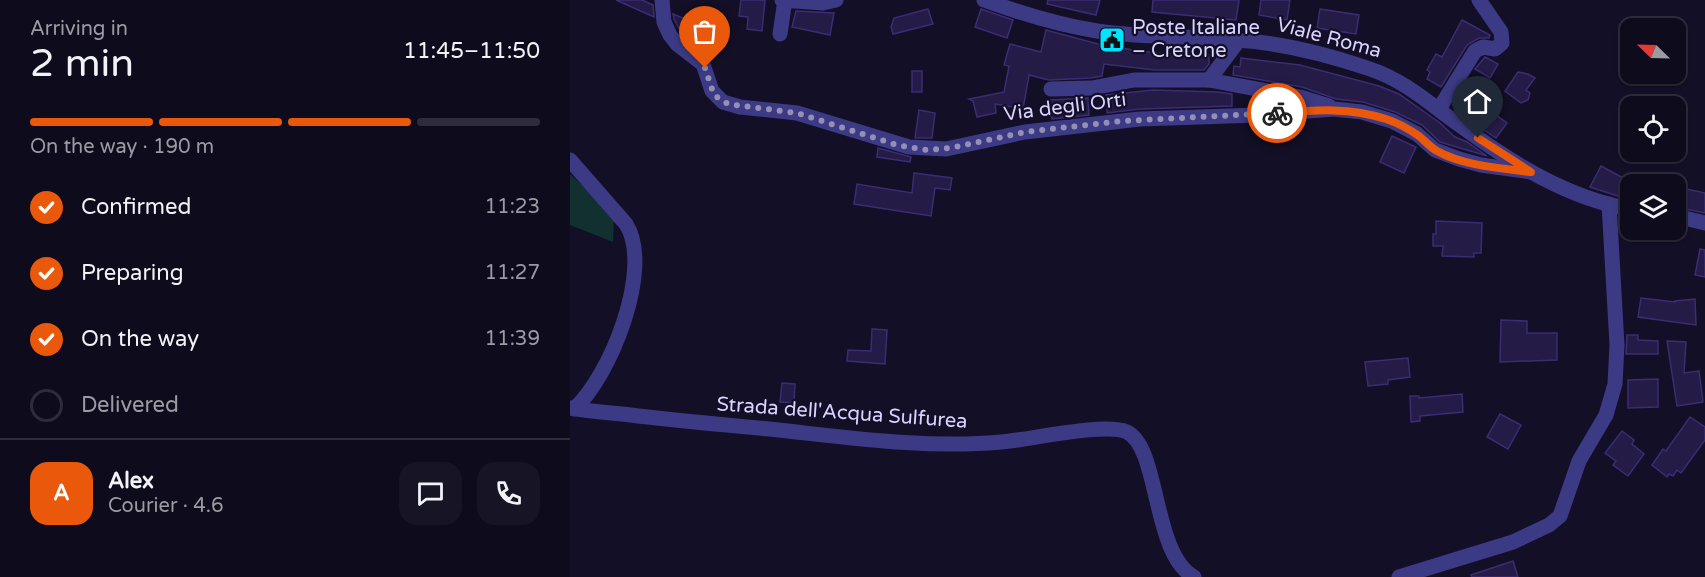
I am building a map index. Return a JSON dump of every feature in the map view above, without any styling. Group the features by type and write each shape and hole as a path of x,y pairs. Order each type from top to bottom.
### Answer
{"street":[{"name":"Via degli Orti","path":"662,0 664,22 668,32 677,44 703,64 712,91 723,102 740,107 797,113 909,147 946,149 1018,133 1131,120 1341,110 1362,112 1392,121 1417,134 1435,150 1460,159 1481,165 1531,172"},
{"path":"780,34 784,0 823,3 836,0"},
{"name":"Viale Roma","path":"984,0 1060,23 1097,31 1146,36 1239,40 1300,48 1379,72 1412,89 1496,151 1531,172 1569,191 1620,207"},
{"path":"1439,109 1475,51 1483,47 1495,49 1502,43 1501,32 1479,0"},
{"path":"1209,80 1239,40"},
{"path":"1052,89 1092,88 1134,80 1209,80 1300,97 1341,110"},
{"path":"570,160 626,224 633,240 634,254 632,286 618,339 604,370 592,389 572,408"},
{"path":"1399,577 1514,542 1553,523 1563,511 1579,461 1606,415 1615,384 1617,345 1609,204"},
{"path":"1686,218 1705,223"},
{"name":"Strada dell'Acqua Sulfurea","path":"572,408 924,444 987,444 1094,429 1123,431 1134,437 1144,456 1172,551 1184,571 1194,577"}],"green space":[{"path":"570,174 614,215 613,242 570,225"}],"building":[{"path":"616,0 642,0 653,5 654,17"},
{"path":"741,0 765,0 762,31 747,29 748,17 739,16"},
{"path":"1048,0 1100,0 1096,15 1047,4"},
{"path":"1153,0 1239,0 1236,20 1152,12"},
{"path":"1261,0 1290,0 1287,20 1259,15"},
{"path":"928,9 933,24 893,34 891,27 894,18"},
{"path":"981,9 1013,20 1007,38 975,27"},
{"path":"1320,9 1359,15 1356,34 1317,28"},
{"path":"796,11 834,13 830,35 792,27"},
{"path":"673,14 724,35 717,50 683,36"},
{"path":"1462,20 1490,35 1489,38 1479,38 1467,45 1441,87 1427,79 1430,72 1427,70 1436,54 1442,57"},
{"path":"1046,30 1098,44 1133,50 1209,55 1209,64 1204,70 1155,70 1104,64 1102,76 1091,78 1049,80 1029,75 1023,109 995,104 996,113 977,117 973,101 969,99 1004,92 1009,66 1004,65 1010,44 1041,52"},
{"path":"1485,57 1498,64 1490,78 1475,69"},
{"path":"1241,58 1300,65 1379,86 1399,94 1440,123 1455,137 1467,142 1487,156 1440,142 1422,125 1395,112 1363,102 1336,99 1302,87 1233,75 1234,66 1240,67"},
{"path":"912,71 922,71 922,92 912,92"},
{"path":"1518,72 1535,78 1526,90 1530,93 1528,100 1521,103 1505,91"},
{"path":"1465,86 1480,100 1478,102 1507,123 1496,138 1465,117 1453,105"},
{"path":"1153,90 1232,94 1232,106 1140,109 1107,113 1106,95"},
{"path":"1088,98 1089,115 1052,119 1050,100"},
{"path":"919,110 935,113 932,138 915,138"},
{"path":"1392,136 1416,147 1404,173 1380,162"},
{"path":"878,148 911,157 910,162 877,157"},
{"path":"1601,166 1620,176 1618,196 1590,187"},
{"path":"914,173 952,178 950,190 935,188 931,216 854,204 857,184 912,193"},
{"path":"1686,189 1705,193 1705,213 1686,209"},
{"path":"1436,221 1482,223 1481,253 1474,253 1474,257 1442,256 1443,246 1433,246"},
{"path":"1700,249 1705,250 1705,277 1695,275"},
{"path":"1641,298 1675,302 1695,299 1696,325 1638,317"},
{"path":"1501,320 1527,321 1527,333 1557,333 1557,360 1500,362"},
{"path":"872,329 887,330 885,364 847,361 848,350 871,351"},
{"path":"1627,335 1638,335 1638,340 1658,341 1658,354 1626,354"},
{"path":"1667,341 1686,342 1684,373 1699,371 1703,402 1677,406"},
{"path":"1408,358 1410,377 1388,380 1388,384 1368,386 1365,362"},
{"path":"1658,379 1658,407 1628,408 1628,380"},
{"path":"782,383 795,384 794,403 780,402"},
{"path":"1462,394 1463,412 1420,416 1420,421 1411,422 1410,396 1419,396 1419,398"},
{"path":"1500,414 1521,425 1508,449 1487,437"},
{"path":"1690,417 1705,427 1705,440 1681,473 1677,470 1673,476 1669,474 1667,477 1652,465 1663,449 1666,451"},
{"path":"1622,431 1634,440 1632,444 1644,454 1628,476 1613,465 1616,461 1605,453"},
{"path":"1513,561 1518,577 1472,577 1471,575"}],"way so far":[{"path":"705,68 714,95 728,104 797,113 897,145 927,150 940,150 1045,129 1177,117 1277,113"}],"place":[{"name":"Poste Italiane – Cretone","path":"1112,40"}],"route":[{"path":"1277,113 1334,109 1362,112 1399,124 1417,134 1439,152 1481,165 1531,172 1478,138"}]}
